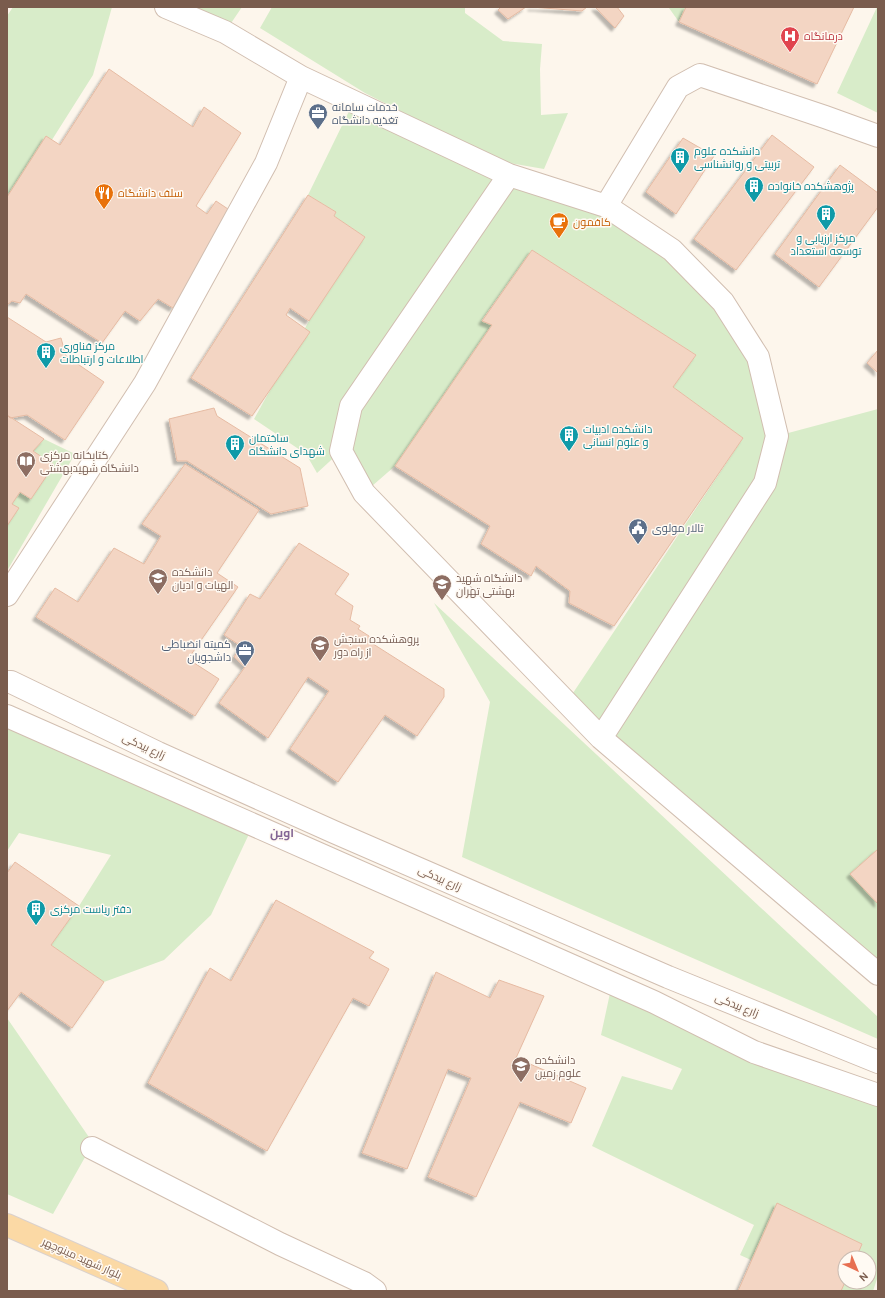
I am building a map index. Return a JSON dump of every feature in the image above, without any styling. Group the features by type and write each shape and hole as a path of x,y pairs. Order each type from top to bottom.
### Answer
{"main road":[{"name":"بلوار شهید مینوچهر","path":"7,1225 157,1291"}],"lane":[{"path":"166,7 225,32 301,77 509,175 606,206 672,250 723,302 758,357 777,436 765,483 601,738"},
{"path":"606,206 678,87 700,75 878,136"},
{"path":"7,595 145,383 266,163 301,77"},
{"path":"509,175 351,406 341,451 364,493 601,738 878,974"},
{"name":"زارع بیدکی","path":"7,682 11,682 158,753 330,830 646,968 878,1062"},
{"path":"7,716 654,1002 754,1052 878,1095"},
{"path":"92,1148 280,1244 364,1284 374,1291"}],"green space":[{"path":"13,7 112,7 93,75 7,211 7,16"},
{"path":"166,7 242,7 225,32"},
{"path":"272,7 465,7 465,13 503,41 542,44 540,69 541,115 568,113 544,169 498,161 365,93 260,28"},
{"path":"662,7 686,7 679,22 669,8"},
{"path":"878,7 878,113 837,93"},
{"path":"354,101 606,206 672,250 758,357 777,436 878,409 878,974 567,702 743,438 673,387 696,355 532,250 482,320 492,325 395,466 364,493 341,451 317,473 306,454 254,419 309,321 365,237 334,216 336,212 308,195"},
{"path":"44,439 75,454 7,571 7,526 12,504 20,492 31,499 54,465 33,451"},
{"path":"434,603 878,1017 878,1039 462,857 490,702"},
{"path":"7,720 249,834 211,915 164,960 104,982 51,945 79,906 111,855 19,833 7,851"},
{"path":"612,984 878,1090 877,1279 877,1250 837,1250 837,1290 873,1291 819,1291 740,1255 754,1225 592,1146 622,1076 672,1090 682,1069 601,1035"},
{"path":"7,1018 93,1143 53,1214 7,1194"}],"building":[{"path":"501,7 526,7 508,19 498,10"},
{"path":"531,7 587,7 582,11"},
{"path":"595,7 617,7 624,16 615,28"},
{"name":"درمانگاه","path":"686,7 854,7 817,84 679,22"},
{"name":"سلف دانشگاه","path":"109,69 193,127 204,107 241,133 196,206 207,214 216,201 234,213 173,308 158,299 140,321 125,311 102,343 26,294 20,303 12,301 7,305 7,197 46,136 60,145"},
{"name":"پژوهشکده خانواده","path":"772,135 814,167 736,270 694,239"},
{"name":"دانشکده علوم تربیتی و روانشناسی","path":"683,138 714,156 676,214 646,192"},
{"name":"مرکز ارزیابی و توسعه استعداد","path":"840,165 878,193 878,207 819,287 775,254"},
{"path":"308,195 336,212 334,216 365,237 309,321 290,308 286,315 310,332 252,416 191,378"},
{"name":"دانشکده ادبیات و علوم انسانی","path":"532,250 696,355 673,387 743,438 614,626 569,603 570,591 536,566 531,576 481,544 490,526 395,466 492,325 482,321"},
{"name":"مرکز فناوری اطلاعات و ارتباطات","path":"7,317 46,342 61,338 66,356 104,382 65,440 27,415 10,418 7,415"},
{"path":"878,350 878,373 867,363"},
{"name":"ساختمان شهدای دانشگاه","path":"214,408 217,416 300,468 308,506 271,514 187,461 177,461 169,419"},
{"name":"کتابخانه مرکزی دانشگاه شهیدبهشتی","path":"7,415 44,439 33,451 54,465 31,499 20,492 12,504 19,508 7,526"},
{"name":"دانشکده الهیات و ادیان","path":"185,464 259,510 217,573 238,587 188,659 219,679 195,716 36,617 55,588 78,602 114,548 144,564 161,536 142,524"},
{"name":"پروهشکده سنجش از راه دور","path":"299,543 349,574 335,594 353,606 350,620 360,626 358,629 369,636 370,642 444,689 444,697 417,736 385,715 338,782 290,749 329,691 308,677 268,738 219,703 245,667 234,657 241,646 224,635 250,594 260,599"},
{"path":"878,849 878,904 850,874"},
{"name":"دفتر ریاست مرکزی","path":"15,862 79,906 51,945 104,982 72,1028 21,992 7,1011 7,873"},
{"path":"276,900 374,952 369,958 389,969 369,1006 353,998 267,1151 148,1083 210,968 231,981"},
{"name":"دانشکده علوم زمین","path":"436,972 490,998 499,980 544,996 516,1058 586,1088 571,1123 520,1102 476,1197 428,1177 471,1078 448,1069 407,1169 362,1153"},
{"path":"777,1203 862,1244 859,1250 837,1250 837,1290 841,1291 738,1291"}],"place":[{"name":"درمانگاه","path":"790,53"},
{"name":"خدمات سامانه تغذیه دانشگاه","path":"318,130"},
{"name":"دانشکده علوم تربیتی و روانشناسی","path":"680,174"},
{"name":"پژوهشکده خانواده","path":"754,203"},
{"name":"سلف دانشگاه","path":"104,210"},
{"name":"مرکز ارزیابی و توسعه استعداد","path":"826,231"},
{"name":"کافمون","path":"559,239"},
{"name":"مرکز فناوری اطلاعات و ارتباطات","path":"46,369"},
{"name":"دانشکده ادبیات و علوم انسانی","path":"569,452"},
{"name":"ساختمان شهدای دانشگاه","path":"235,461"},
{"name":"کتابخانه مرکزی دانشگاه شهیدبهشتی","path":"26,478"},
{"name":"تالار مولوی","path":"638,545"},
{"name":"دانشکده الهیات و ادیان","path":"158,595"},
{"name":"دانشگاه شهید بهشتی تهران","path":"442,601"},
{"name":"پروهشکده سنجش از راه دور","path":"320,662"},
{"name":"کمیته انضباطی داشجویان","path":"245,667"},
{"name":"دفتر ریاست مرکزی","path":"36,926"},
{"name":"دانشکده علوم زمین","path":"521,1083"}],"district":[{"name":"اوین","path":"282,833"}]}
